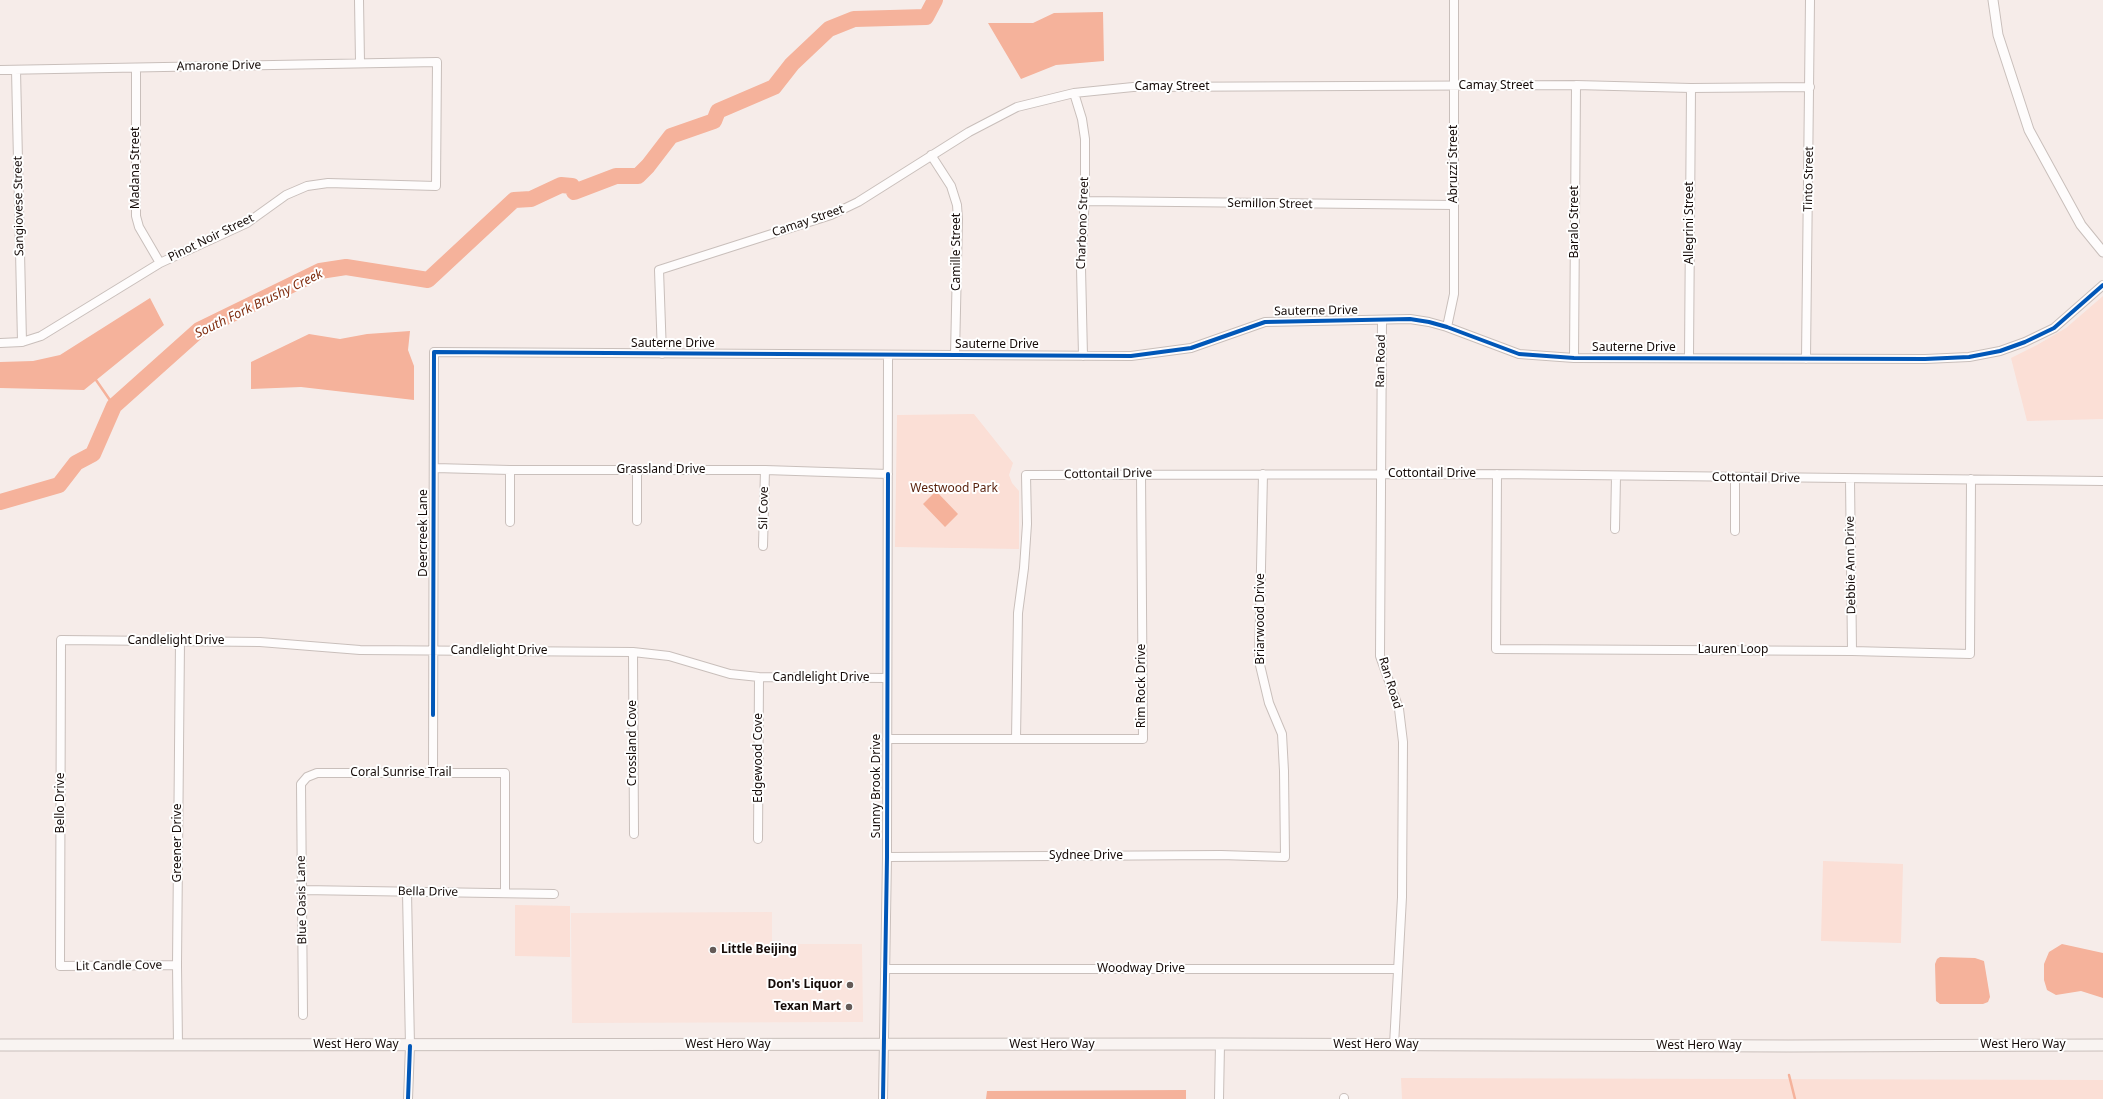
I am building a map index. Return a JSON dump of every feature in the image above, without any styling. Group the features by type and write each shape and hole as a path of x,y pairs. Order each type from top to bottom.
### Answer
{"main road":[{"name":"West Hero Way","path":"0,1045 2103,1045"}],"street":[{"path":"359,0 360,62"},
{"name":"Abruzzi Street","path":"1446,327 1454,294 1454,0"},
{"name":"Tinto Street","path":"1806,359 1810,0"},
{"path":"1993,0 1998,35 2029,130 2081,225 2103,252"},
{"name":"Amarone Drive","path":"0,70 360,62 438,62 436,186"},
{"name":"Madana Street","path":"136,68 136,216 140,227 160,263"},
{"name":"Sangiovese Street","path":"16,70 22,342"},
{"name":"Camay Street","path":"662,354 659,270 831,215 858,202 931,155 1017,107 1074,92 1133,87 1576,85 1691,88 1810,87"},
{"name":"Baralo Street","path":"1574,358 1576,85"},
{"name":"Allegrini Street","path":"1689,358 1691,88"},
{"name":"Charbono Street","path":"1074,92 1082,119 1085,139 1085,201 1081,268 1082,356"},
{"name":"Camille Street","path":"931,155 951,186 957,205 955,355"},
{"name":"Pinot Noir Street","path":"0,343 22,342 41,336 160,263 247,223 286,195 307,186 328,183 436,186"},
{"name":"Semillon Street","path":"1085,201 1454,206"},
{"name":"Sauterne Drive","path":"434,352 1131,356 1191,348 1266,322 1410,320 1429,322 1446,327 1519,354 1574,358 1806,359 1969,357 2000,351 2026,342 2054,328 2103,285"},
{"name":"Ran Road","path":"1382,321 1380,656 1399,709 1403,742 1402,897 1394,1045"},
{"name":"Deercreek Lane","path":"433,773 435,468 434,352"},
{"name":"Sunny Brook Drive","path":"883,1099 887,857 888,355"},
{"name":"Grassland Drive","path":"435,468 510,470 764,470 888,474"},
{"path":"510,470 510,522"},
{"path":"637,470 637,521"},
{"name":"Sil Cove","path":"764,470 764,546"},
{"name":"Rim Rock Drive","path":"887,739 1143,739 1141,474"},
{"name":"Briarwood Drive","path":"1263,474 1259,661 1269,703 1282,734 1285,857"},
{"name":"Cottontail Drive","path":"1016,739 1018,613 1024,568 1027,524 1026,475 1497,474 1850,480 1971,479 2103,481"},
{"name":"Lauren Loop","path":"1497,474 1496,648 1852,651 1970,654 1971,479"},
{"path":"1615,529 1616,476"},
{"path":"1735,477 1735,530"},
{"name":"Debbie Ann Drive","path":"1850,480 1852,651"},
{"name":"Candlelight Drive","path":"62,640 260,642 360,650 633,652 669,656 730,674 759,677 887,678"},
{"name":"Bello Drive","path":"60,966 62,640"},
{"name":"Greener Drive","path":"178,1045 177,965 180,641"},
{"name":"Crossland Cove","path":"633,652 634,834"},
{"name":"Edgewood Cove","path":"758,839 759,677"},
{"name":"Coral Sunrise Trail","path":"301,784 307,777 317,773 505,772 504,893"},
{"name":"Blue Oasis Lane","path":"301,784 302,1015"},
{"name":"Sydnee Drive","path":"887,857 1221,855 1285,857"},
{"name":"Bella Drive","path":"302,890 554,894"},
{"path":"407,892 410,1046 408,1099"},
{"name":"Lit Candle Cove","path":"60,966 177,965"},
{"name":"Woodway Drive","path":"885,969 1398,968"},
{"path":"1219,1099 1220,1044"}],"shaded area":[{"path":"1103,12 1104,61 1056,65 1021,79 988,23 1033,23 1054,13"},
{"path":"150,298 164,325 84,390 0,388 0,362 33,361 60,355"},
{"path":"410,331 408,350 414,366 414,400 301,387 251,389 251,362 309,334 340,339 367,334"},
{"path":"936,491 958,514 945,527 923,504"},
{"path":"772,912 772,944 862,944 863,1022 572,1023 571,913"},
{"path":"2062,944 2103,953 2103,998 2081,991 2056,995 2047,990 2044,980 2044,964 2049,952"},
{"path":"1940,957 1975,958 1984,961 1990,997 1988,1002 1983,1004 1940,1004 1936,1001 1935,964 1937,959"},
{"path":"1186,1090 1186,1099 986,1099 987,1091"}],"green space":[{"path":"2103,296 2103,419 2027,421 2011,358 2066,328"},
{"name":"Westwood Park","path":"974,414 1013,463 1009,475 1012,483 1019,491 1019,549 895,547 897,415"},
{"path":"1823,861 1903,864 1901,943 1821,941"},
{"path":"515,905 570,906 570,957 515,956"},
{"path":"1401,1078 2103,1080 2103,1099 1402,1099"}],"waterway":[{"name":"South Fork Brushy Creek","path":"0,502 59,485 76,463 93,454 114,406 199,330 320,271 346,267 428,280 514,200 531,199 561,185 572,186 574,192 616,176 638,176 648,166 671,136 714,121 718,111 774,87 792,64 829,29 854,19 926,17 935,0"},
{"path":"96,380 114,406"},
{"path":"1789,1075 1795,1099"}],"cycle path":[{"path":"433,715 434,352 1131,356 1191,348 1265,322 1410,319 1447,327 1519,354 1574,358 1925,359 1969,357 2000,351 2025,342 2054,328 2103,285"},
{"path":"883,1099 887,857 888,474"},
{"path":"408,1099 410,1046"}],"place":[{"name":"Little Beijing","path":"713,950"},
{"name":"Don's Liquor","path":"850,985"},
{"name":"Texan Mart","path":"849,1007"}]}
